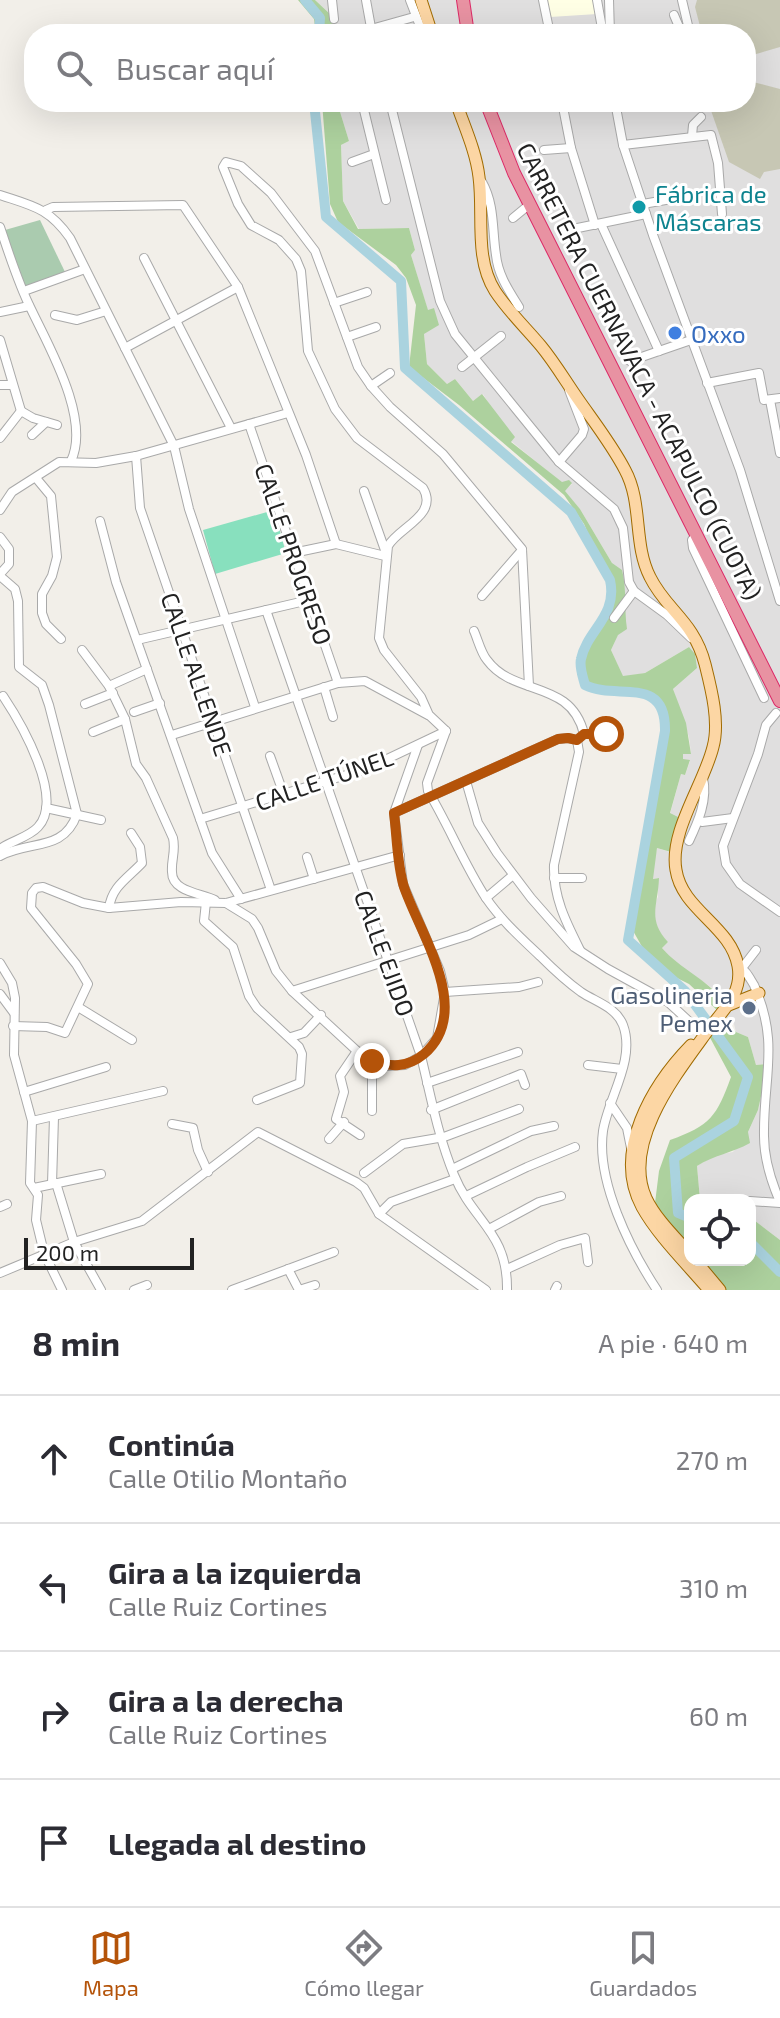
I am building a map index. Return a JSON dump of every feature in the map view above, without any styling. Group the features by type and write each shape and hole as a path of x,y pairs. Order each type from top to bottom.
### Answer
{"highway":[{"path":"463,0 467,24"},
{"path":"470,0 474,24"},
{"name":"CARRETERA CUERNAVACA - ACAPULCO (CUOTA)","path":"490,112 530,204 698,533 778,707"},
{"name":"CARRETERA CUERNAVACA - ACAPULCO (CUOTA)","path":"497,112 521,171 780,681"}],"main road":[{"path":"421,0 429,24"},
{"path":"459,112 479,178 482,255 495,291 543,349 626,472 637,503 647,573 654,586 684,619 699,643 705,664 716,734 703,777 678,839 676,872 681,889 728,941 740,967 736,989 725,1009 706,1032 659,1107 645,1136 639,1161 642,1184 650,1204 684,1246"},
{"path":"725,1009 759,993"},
{"path":"706,1032 682,1054 665,1079 639,1125 632,1151 633,1183 642,1206 709,1290"},
{"path":"700,1266 720,1290"}],"street":[{"path":"332,0 334,19"},
{"path":"366,0 371,24"},
{"path":"410,0 418,24"},
{"path":"543,0 548,24"},
{"path":"597,0 601,24"},
{"path":"610,24 610,1 621,0"},
{"path":"682,0 688,24"},
{"path":"674,15 678,24"},
{"path":"393,24 414,17"},
{"path":"364,112 386,200"},
{"path":"393,112 440,301 455,334 559,462 614,509 620,518 629,582 634,591 699,643"},
{"path":"564,112 571,148 598,224 659,351"},
{"path":"617,112 623,145 646,214 740,470 780,601"},
{"path":"692,136 693,125 701,117"},
{"path":"623,145 711,135 718,163 722,214"},
{"path":"544,150 571,148"},
{"path":"352,162 374,154"},
{"path":"429,715 421,697 384,650 379,638 386,555 392,539 425,509 427,495 423,488 357,438 335,409 308,351 301,271 296,259 279,240 251,225 226,178 223,167 226,162 241,166 271,193 321,263 358,367 371,386 443,454 522,549 529,686"},
{"path":"479,178 491,204 499,268 519,307"},
{"path":"0,195 46,210 58,220 70,238 174,446 189,509 255,707"},
{"path":"643,204 688,196"},
{"path":"513,218 530,204"},
{"path":"46,210 53,207 183,205 238,287 306,455 336,544"},
{"path":"563,231 646,214"},
{"path":"1,233 29,306 68,389 76,449 71,461"},
{"path":"144,258 231,428"},
{"path":"24,291 85,269"},
{"path":"125,348 238,287"},
{"path":"334,303 367,292"},
{"path":"0,312 29,306"},
{"path":"55,315 77,320 106,311"},
{"path":"347,337 376,327"},
{"path":"462,367 501,336"},
{"path":"0,340 21,411 57,425"},
{"path":"630,361 691,340"},
{"path":"371,386 390,373"},
{"path":"707,383 759,373 764,400 775,399 780,453"},
{"path":"559,462 584,429 566,381"},
{"path":"0,385 12,385"},
{"path":"0,438 21,411"},
{"path":"0,508 12,492 59,462 96,463 136,456 288,413"},
{"path":"32,435 46,422"},
{"name":"CALLE PROGRESO","path":"249,424 338,683"},
{"name":"CALLE ALLENDE","path":"136,456 140,508 271,890"},
{"path":"36,478 51,496 57,557 52,576 42,594 42,613 46,624 61,639"},
{"path":"364,491 386,555"},
{"path":"100,521 116,582 212,853 241,899"},
{"path":"698,533 692,540 693,548 764,698"},
{"path":"0,537 9,549 9,564 0,575 15,589 19,667 42,685 46,695 77,814 62,837 48,844 17,848 0,856"},
{"path":"293,553 336,544 386,555"},
{"path":"482,596 522,549"},
{"path":"614,618 634,591"},
{"path":"137,640 309,600"},
{"name":"CALLE EJIDO","path":"266,610 421,1056 431,1110 440,1138 455,1179 500,1246 507,1269 507,1290"},
{"path":"474,631 487,660 500,671 566,701 581,725 579,752 554,865 559,905 580,950"},
{"path":"82,650 111,690 125,719 136,764 146,778 173,838 176,849 171,874 174,882 181,888 222,903 252,919 276,971 292,991 357,1051 372,1061 396,1067 421,1056 437,1038 445,992 440,971 403,884 394,813 418,745"},
{"path":"85,704 147,669"},
{"path":"172,735 338,683 365,681 429,715 446,731 427,783 486,898 502,919 551,967 581,991 614,1011 623,1023 625,1058 603,1130 602,1152 605,1172 628,1242 657,1290"},
{"path":"324,687 333,717"},
{"path":"0,849 35,830 46,808 42,772 33,747 3,696"},
{"path":"134,712 160,703"},
{"path":"778,707 766,725 723,846 726,864 740,884 780,912"},
{"path":"93,732 125,719"},
{"name":"CALLE TÚNEL","path":"200,819 366,769 446,731"},
{"path":"394,813 558,739 606,734"},
{"path":"270,756 284,795"},
{"path":"689,841 699,820 705,787 703,777"},
{"path":"466,781 478,823 512,876 574,947 668,1002 706,1032"},
{"path":"46,808 101,820"},
{"path":"699,820 733,818"},
{"path":"109,908 116,887 142,863 140,847 131,833"},
{"path":"13,1026 47,1027 65,1033 87,979 31,908 32,893 36,888 43,887 83,903 109,908 222,903 400,855"},
{"path":"307,857 314,879"},
{"path":"486,898 512,876"},
{"path":"554,878 582,878"},
{"path":"206,902 204,921 233,947 249,996 257,1008 291,1037 302,1054 300,1083 257,1100"},
{"path":"292,991 469,935 502,919"},
{"path":"756,950 740,967 759,993 767,1012 774,1054 764,1130 780,1202 756,1201"},
{"path":"0,963 12,983 14,1055 32,1121 30,1183 38,1195 36,1220 44,1253 62,1290"},
{"path":"445,992 519,987 538,982"},
{"path":"0,994 14,1014"},
{"path":"78,1007 132,1040"},
{"path":"291,1037 304,1033 321,1015"},
{"path":"357,1051 340,1076 344,1092 336,1119 360,1135"},
{"path":"427,1083 518,1052"},
{"path":"372,1061 372,1111"},
{"path":"588,1065 622,1069"},
{"path":"24,1092 106,1067"},
{"path":"431,1110 521,1074 525,1085"},
{"path":"32,1121 163,1091"},
{"path":"610,1103 627,1128 632,1151"},
{"path":"364,1173 397,1147 440,1138 519,1109"},
{"path":"54,1117 54,1183 74,1242 101,1290"},
{"path":"329,1139 344,1122"},
{"path":"172,1124 193,1128 208,1172"},
{"path":"452,1169 531,1131 554,1126"},
{"path":"0,1273 74,1242 142,1221 258,1132 356,1182 364,1188 379,1214 486,1290"},
{"path":"466,1196 575,1147"},
{"path":"34,1188 101,1174"},
{"path":"379,1214 391,1202 455,1179"},
{"path":"489,1229 539,1202 561,1196"},
{"path":"507,1269 560,1245 585,1238 588,1262"},
{"path":"232,1290 334,1252"},
{"path":"288,1269 299,1290 315,1285"},
{"path":"134,1290 147,1285"}],"shaded area":[{"path":"315,0 780,0 780,1240 756,1222 756,1194 699,1194 697,1166 715,1155 733,1152 748,1132 758,1110 767,1064 756,1065 748,1037 736,1032 734,1024 722,1014 724,1002 715,990 672,960 662,948 668,942 656,929 654,905 658,897 658,878 653,879 652,873 657,848 670,852 670,814 681,774 685,775 690,761 683,760 683,753 691,753 689,737 673,689 697,668 689,647 645,673 623,677 611,650 618,634 612,563 580,509 564,491 572,484 562,483 511,441 483,394 473,401 455,379 447,384 427,364 424,334 434,308 428,311 411,255 415,250 409,228 359,229 343,201 341,145 349,141 340,112 756,112 756,24 333,24 331,15"},
{"path":"547,0 593,0 597,14 550,17"},
{"path":"697,0 780,0 780,47 756,54 756,24 699,24 695,7"},
{"path":"756,83 780,89 780,169 764,172 760,179 729,162 712,112 756,112"},
{"path":"40,220 65,272 26,288 5,230"}],"green space":[{"path":"298,0 315,0 331,15 333,24 315,24"},
{"path":"323,112 340,112 349,141 341,145 343,201 358,229 409,228 415,250 411,255 428,310 434,308 439,325 424,334 427,364 447,384 455,379 473,401 482,394 515,437 511,442 562,482 569,480 572,483 565,491 580,509 612,563 622,570 627,629 618,635 611,650 623,676 645,673 689,647 695,654 697,668 673,689 686,723 691,754 683,754 683,759 690,760 685,775 681,774 670,813 682,819 671,852 657,848 653,879 659,878 656,919 668,942 662,948 717,994 724,1002 719,1011 736,1032 748,1037 756,1065 768,1064 758,1110 748,1132 750,1143 697,1166 699,1194 684,1194 684,1247 654,1211 659,1171 670,1140 694,1130 710,1118 731,1077 707,1032 718,1011 689,984 665,972 645,952 632,929 631,906 667,736 663,713 655,700 644,694 601,690 588,685 577,674 585,648 609,615 612,600 611,587 584,524 564,495 459,405 409,367 416,305 406,278 396,265 338,222 330,204"},
{"path":"274,510 286,553 215,574 203,530"},
{"path":"756,1222 780,1240 780,1290 720,1290 700,1266 756,1266"}],"waterway":[{"path":"305,0 320,18 320,24"},
{"path":"315,112 326,217 401,281 405,368 571,512 610,580 610,603 581,659 585,685 648,696 657,702 663,713 665,731 628,940 685,991 748,1077 734,1121 674,1158 678,1213 684,1216"},
{"path":"756,1248 780,1272"}],"place":[{"name":"Fábrica de Máscaras","path":"639,207"},
{"name":"Oxxo","path":"675,333"},
{"name":"Gasolineria Pemex","path":"749,1008"}],"route":[{"path":"372,1061 396,1067 421,1056 437,1038 445,992 440,971 403,884 394,813 558,739 577,740 584,734 606,734"}]}
